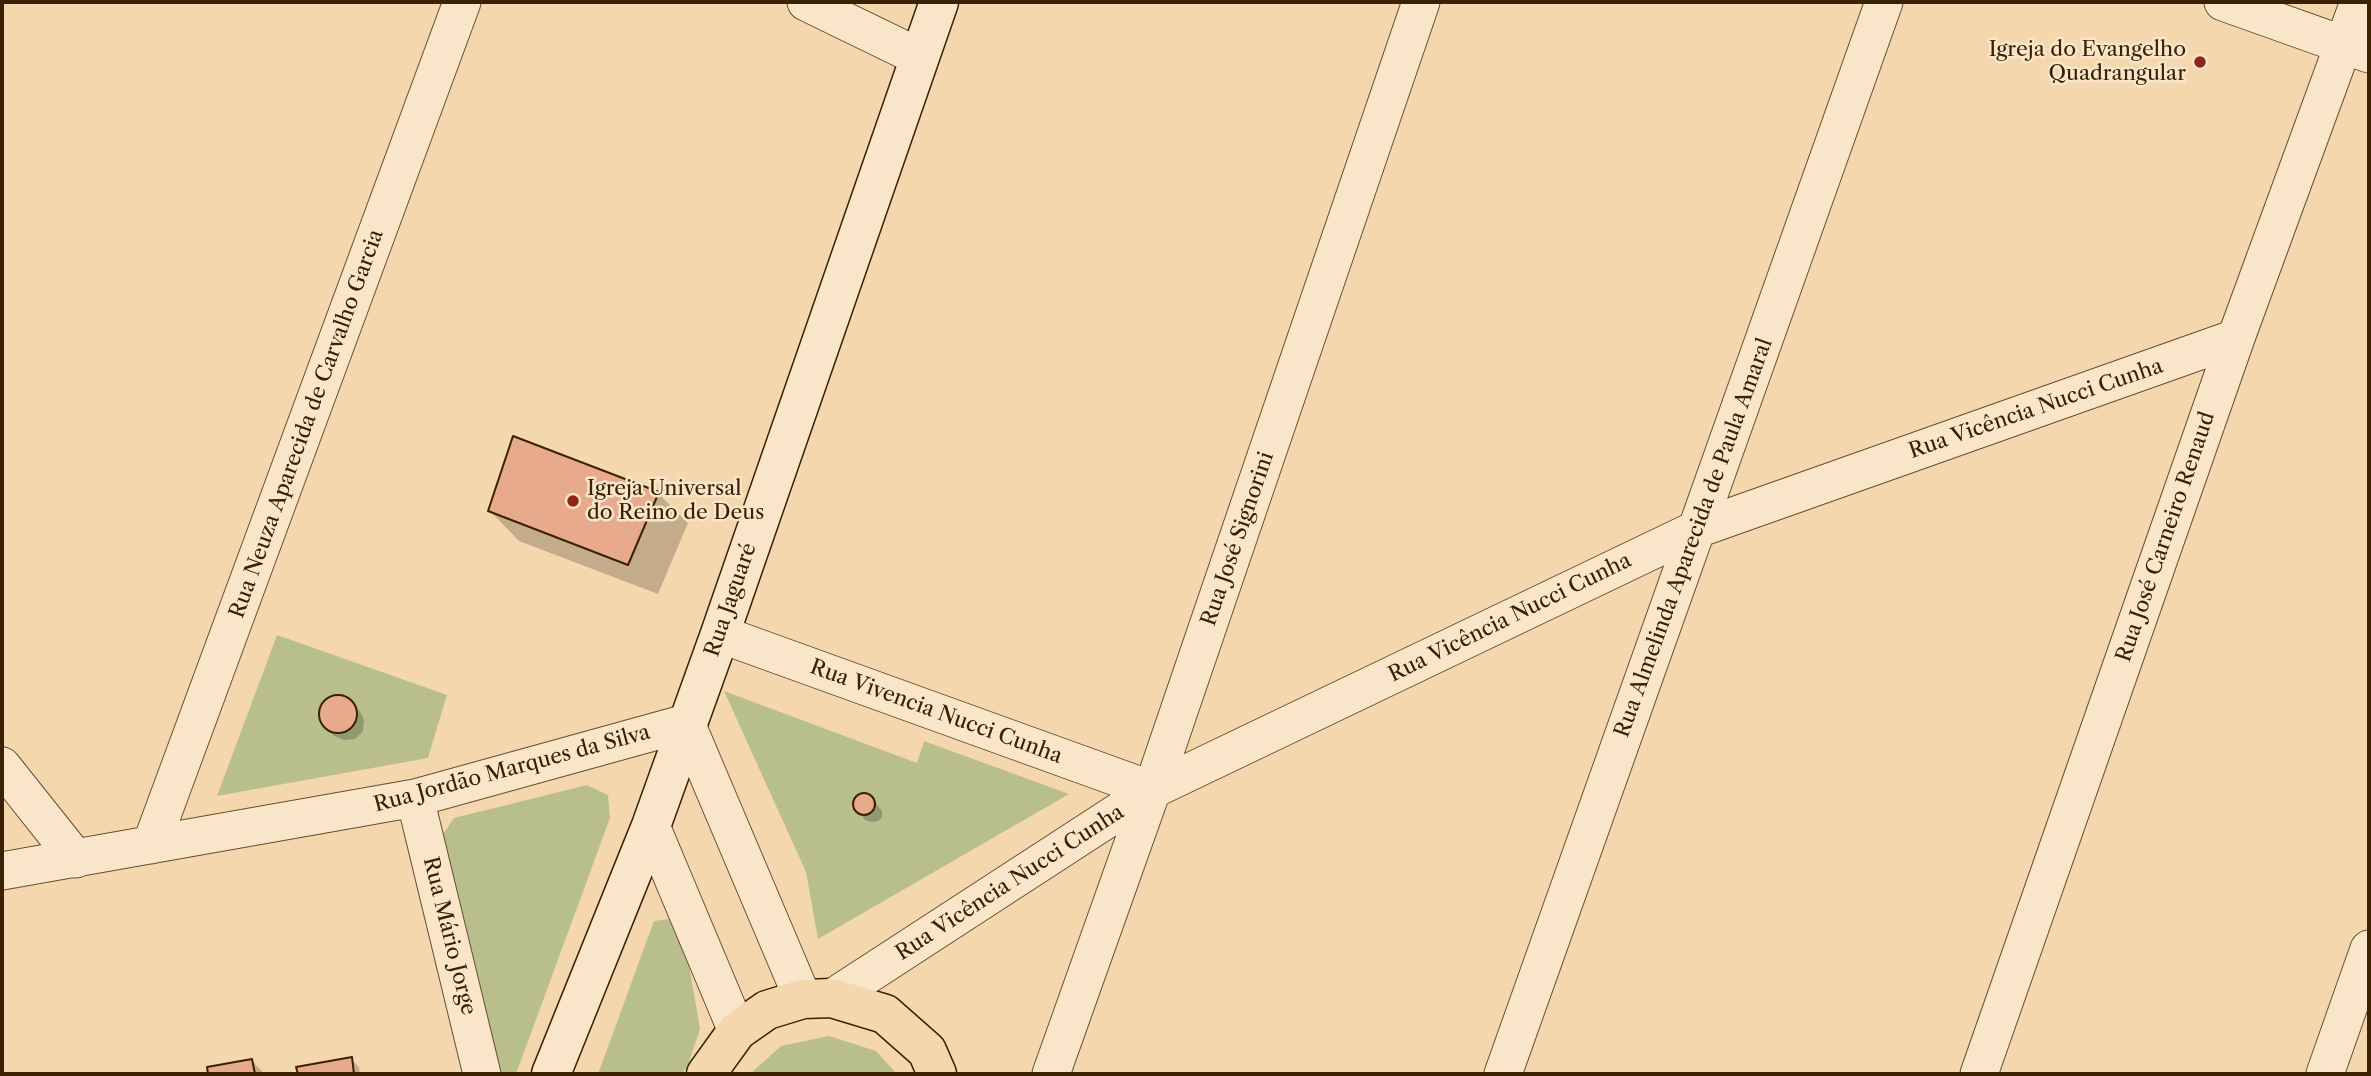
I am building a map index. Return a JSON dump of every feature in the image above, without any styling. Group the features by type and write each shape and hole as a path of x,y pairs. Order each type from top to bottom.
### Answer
{"main road":[{"path":"706,1074 737,1031 767,1010 817,998 886,1014 927,1051 937,1074"}],"street":[{"name":"Rua Neuza Aparecida de Carvalho Garcia","path":"151,845 462,2"},
{"path":"806,2 919,57"},
{"name":"Rua Jaguaré","path":"551,1074 651,825 939,2"},
{"name":"Rua José Signorini","path":"1051,1074 1152,790 1421,2"},
{"name":"Rua Almelinda Aparecida de Paula Amaral","path":"1503,1074 1884,2"},
{"path":"2223,2 2356,49"},
{"name":"Rua José Carneiro Renaud","path":"1979,1074 2236,338 2356,49 2358,2"},
{"name":"Rua Vicência Nucci Cunha","path":"817,998 1152,790 1697,528 2236,338"},
{"name":"Rua Vivencia Nucci Cunha","path":"720,634 1152,790"},
{"name":"Rua Jordão Marques da Silva","path":"2,872 415,799 686,723"},
{"path":"686,723 817,998"},
{"path":"2,766 76,859"},
{"name":"Rua Mário Jorge","path":"415,799 482,1074"},
{"path":"651,825 737,1031"},
{"path":"2325,1074 2369,949"}],"green space":[{"path":"277,635 447,695 428,758 217,796"},
{"path":"724,691 917,763 924,741 1069,794 818,939 806,872"},
{"path":"587,785 608,795 610,818 516,1074 501,1074 439,840 454,818"},
{"path":"669,919 688,959 700,1029 688,1065 682,1074 598,1074 654,921"},
{"path":"829,1036 876,1051 897,1074 750,1074 781,1046"}],"building":[{"name":"Igreja Universal do Reino de Deus","path":"513,436 659,492 628,565 488,511"},
{"path":"338,695 352,700 357,714 352,728 338,733 324,728 319,714 324,700"},
{"path":"864,793 872,796 875,804 872,812 864,815 856,812 853,804 856,796"},
{"path":"352,1057 354,1074 298,1074 296,1067"},
{"path":"252,1059 255,1074 208,1074 207,1067"}],"place":[{"name":"Igreja do Evangelho Quadrangular","path":"2200,62"},
{"name":"Igreja Universal do Reino de Deus","path":"573,501"}]}
